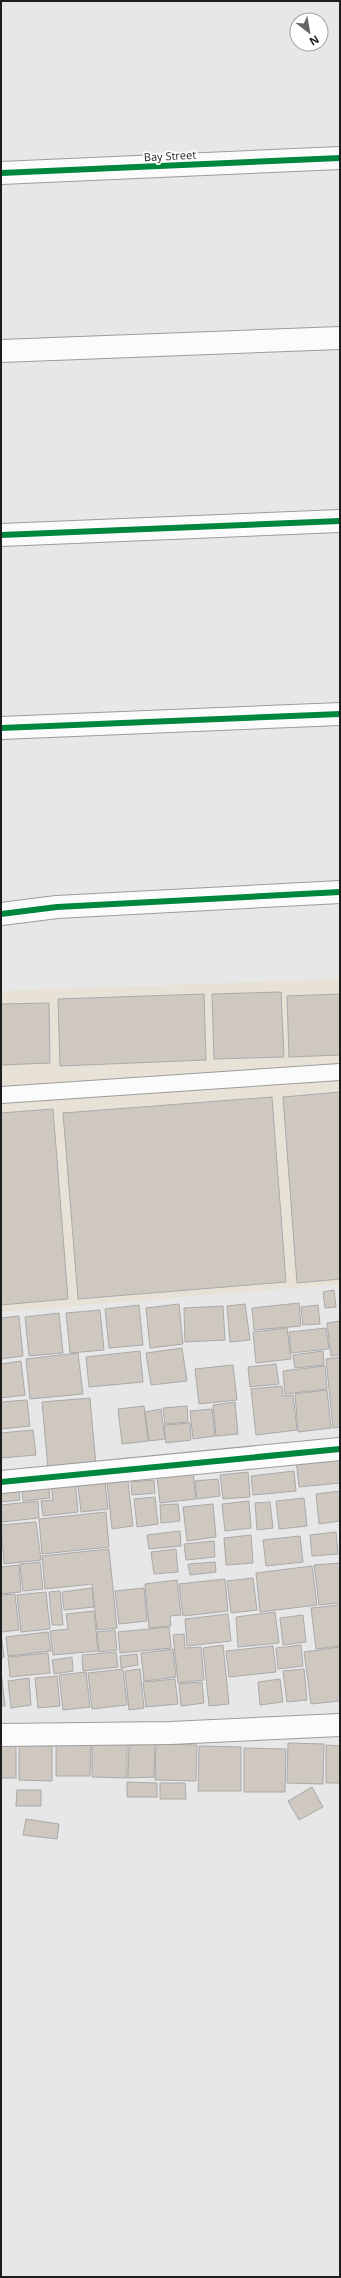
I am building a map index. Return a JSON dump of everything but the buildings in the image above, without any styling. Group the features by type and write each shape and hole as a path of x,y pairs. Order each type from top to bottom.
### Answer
{"street":[{"name":"Bay Street","path":"1,173 340,158"},
{"path":"1,352 340,338"},
{"path":"1,535 340,520"},
{"path":"1,728 340,714"},
{"path":"1,914 57,908 340,892"},
{"path":"1,1482 340,1449"},
{"path":"1,1735 170,1733 340,1725"}],"lane":[{"path":"1,1095 340,1072"}],"shaded area":[{"path":"340,979 340,1284 1,1312 1,991"}],"cycle path":[{"path":"1,173 340,158"},
{"path":"1,535 340,521"},
{"path":"1,728 340,714"},
{"path":"1,914 57,907 340,892"},
{"path":"1,1482 340,1449"}]}
